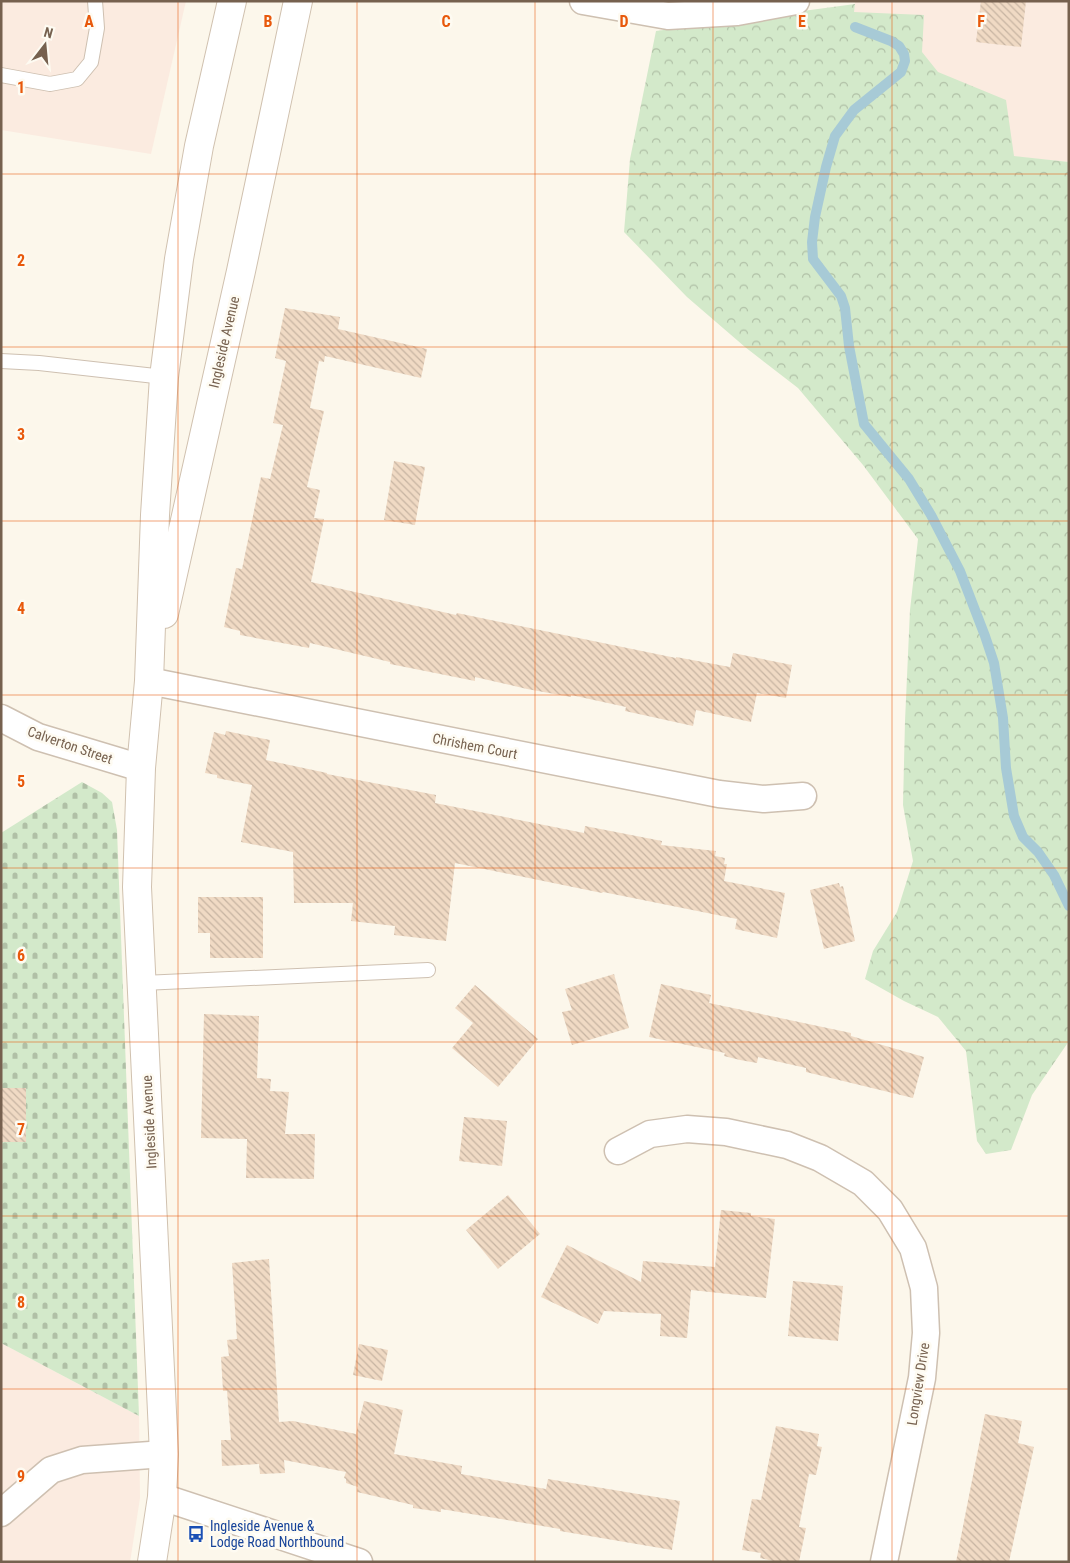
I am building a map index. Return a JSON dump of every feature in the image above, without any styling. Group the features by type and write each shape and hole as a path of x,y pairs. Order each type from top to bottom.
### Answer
{"main road":[{"name":"Ingleside Avenue","path":"152,1562 162,1497 164,1454 137,887 141,768 149,682 155,516 164,376 179,259 199,146 232,1"},
{"name":"Ingleside Avenue","path":"149,682 241,270 298,1"}],"street":[{"path":"583,1 668,16 737,12 796,1"},
{"name":"Chrishem Court","path":"149,682 719,794 764,800 803,796"},
{"name":"Calverton Street","path":"1,718 38,737 141,768"},
{"name":"Longview Drive","path":"618,1152 650,1134 687,1129 726,1132 787,1145 820,1158 863,1183 890,1210 913,1248 924,1288 926,1333 922,1378 884,1562"},
{"path":"1,1514 51,1470 82,1460 164,1454"},
{"path":"162,1497 359,1562"}],"lane":[{"path":"1,75 50,84 77,79 92,62 97,28 95,1"},
{"path":"1,361 164,376"},
{"path":"143,983 428,970"}],"shaded area":[{"path":"1,1 186,1 151,154 1,130"},
{"path":"855,1 1069,1 1069,162 916,147 854,12"},
{"path":"1,1343 139,1416 140,1498 130,1562 1,1562"}],"green space":[{"path":"855,4 854,12 924,15 922,52 938,72 1006,100 1014,156 1069,162 1069,1041 1032,1095 1011,1150 986,1154 977,1141 966,1051 938,1017 904,1001 865,979 873,951 897,912 913,861 903,805 910,610 918,539 863,465 798,388 745,347 687,297 624,232 630,159 656,31"},
{"path":"82,782 102,793 112,802 117,830 139,1416 1,1343 1,833"}],"building":[{"path":"981,1 1026,1 1021,47 976,42"},
{"path":"285,308 340,317 338,329 427,349 421,378 325,356 324,362 319,361 310,408 324,411 307,487 320,490 314,518 324,519 311,582 456,615 457,613 676,658 730,667 733,653 792,665 786,698 757,693 751,722 696,710 693,726 625,711 626,707 571,695 571,697 527,689 475,677 475,681 390,664 390,662 310,643 309,648 240,635 240,631 224,627 236,568 242,569 261,477 270,479 283,425 273,423 286,361 275,358"},
{"path":"394,461 425,467 415,525 384,520"},
{"path":"226,731 270,740 266,760 436,795 435,803 584,833 585,826 662,841 661,845 716,851 715,856 725,858 724,864 727,864 724,881 785,893 777,938 735,929 737,919 455,863 446,941 394,935 395,926 351,921 353,903 294,903 293,852 241,842 252,785 217,778 217,775 205,773 214,732 225,735"},
{"path":"839,883 840,887 843,886 855,941 824,949 810,890"},
{"path":"198,897 263,897 263,958 210,958 210,933 198,933"},
{"path":"614,974 629,1028 572,1045 562,1012 572,1010 565,989"},
{"path":"661,984 711,995 709,1003 851,1033 851,1036 924,1057 913,1098 806,1072 806,1068 758,1057 757,1063 740,1060 724,1056 725,1053 649,1037"},
{"path":"475,985 538,1039 498,1087 452,1048 473,1023 455,1008"},
{"path":"204,1014 259,1016 257,1078 271,1079 270,1091 289,1092 285,1134 315,1134 314,1179 246,1178 247,1139 201,1138"},
{"path":"1,1088 26,1088 26,1142 1,1142"},
{"path":"464,1117 507,1121 502,1166 459,1161"},
{"path":"508,1195 540,1234 498,1269 466,1230"},
{"path":"721,1210 751,1213 751,1216 775,1219 766,1298 691,1290 687,1338 660,1336 661,1314 604,1311 598,1324 541,1297 567,1245 641,1282 643,1261 715,1267"},
{"path":"269,1259 279,1422 293,1421 356,1434 364,1401 403,1410 394,1454 462,1466 461,1474 546,1489 548,1479 680,1501 672,1550 441,1509 441,1512 413,1508 413,1505 357,1492 358,1487 346,1483 344,1478 346,1472 284,1460 285,1473 260,1474 259,1464 222,1466 221,1440 231,1440 227,1391 223,1391 221,1357 229,1356 227,1340 237,1339 232,1263"},
{"path":"793,1281 843,1286 838,1341 788,1336"},
{"path":"359,1344 388,1350 382,1381 353,1375"},
{"path":"985,1414 1022,1421 1018,1443 1034,1447 1009,1562 956,1562"},
{"path":"776,1426 819,1434 817,1446 822,1447 816,1475 809,1474 799,1527 806,1528 799,1562 778,1562 760,1558 761,1553 742,1550 752,1499 761,1500"}],"waterway":[{"path":"855,27 899,46 904,54 905,61 901,72 854,110 835,136 815,217 812,242 813,259 841,296 845,308 849,346 864,424 909,479 931,515 960,571 994,663 1003,718 1006,768 1014,816 1023,837 1038,852 1054,875 1069,906"}],"place":[{"name":"Ingleside Avenue & Lodge Road Northbound","path":"196,1534"}]}
